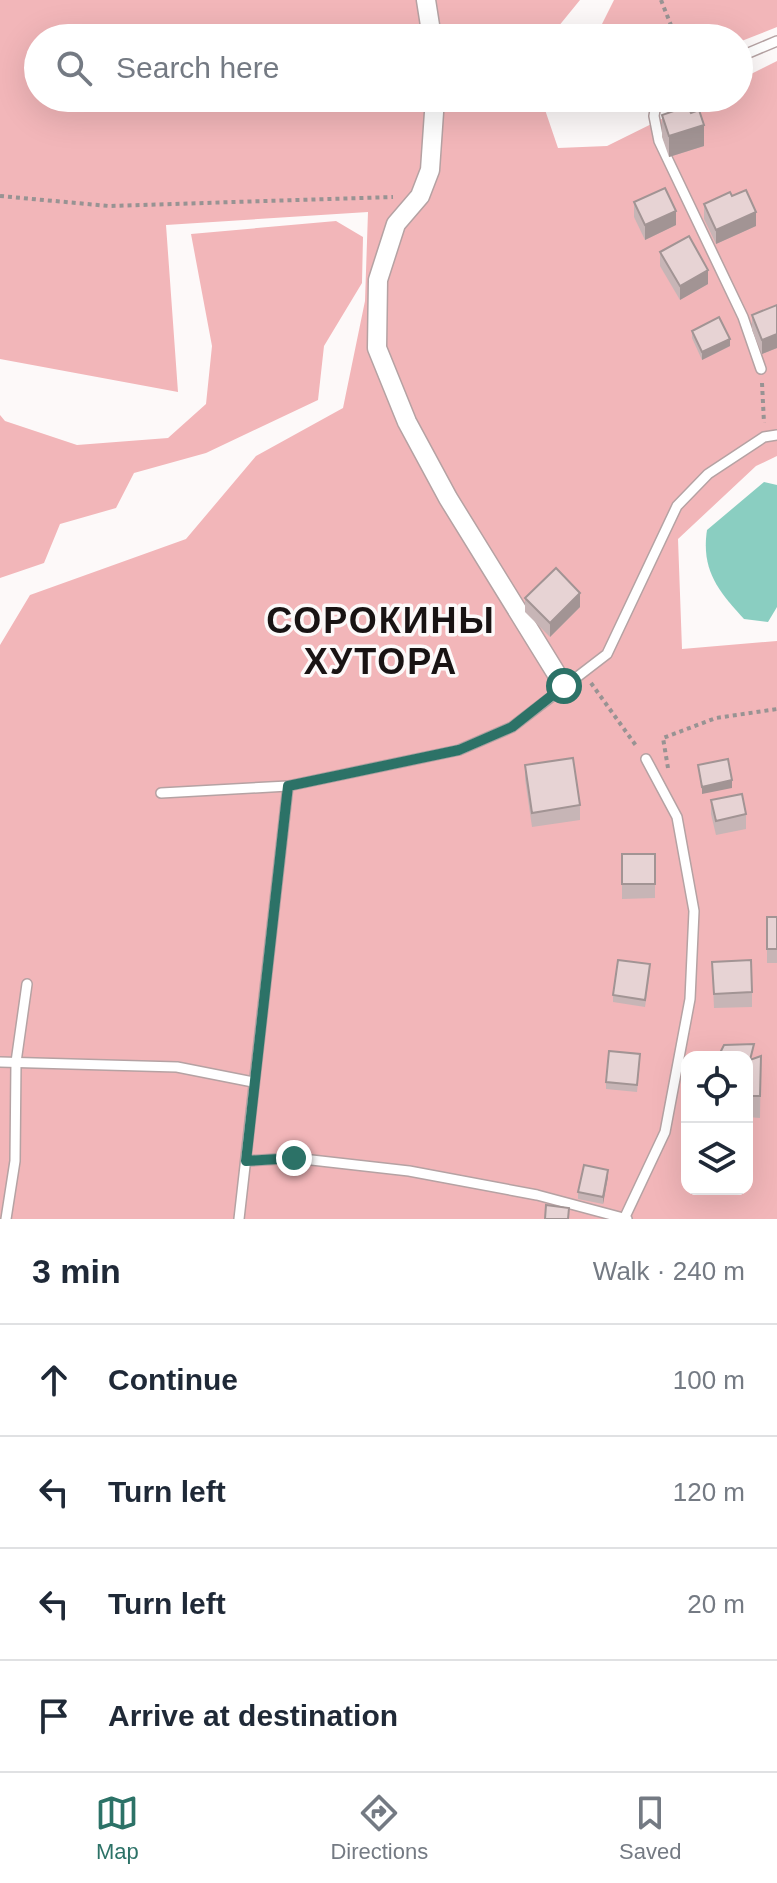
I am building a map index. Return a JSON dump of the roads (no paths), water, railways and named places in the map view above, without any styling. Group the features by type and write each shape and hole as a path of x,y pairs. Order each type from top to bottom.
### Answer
{"street":[{"path":"426,0 430,24"},
{"path":"434,112 430,170 420,196 396,224 378,280 377,348 407,422 448,498 564,686"}],"lane":[{"path":"753,51 777,41"},
{"path":"655,112 659,141 743,317 761,369"},
{"path":"161,793 288,786 459,750 512,727 607,654 677,506 708,474 764,437 777,435"},
{"path":"246,1161 294,1158 409,1171 625,1218 665,1132 690,999 694,925 677,817 646,759"},
{"path":"239,1219 288,786"},
{"path":"6,1219 15,1161 16,1062 27,984"},
{"path":"0,1062 177,1067 253,1082"}],"district":[{"name":"СОРОКИНЫ ХУТОРА","path":"381,640"}]}
